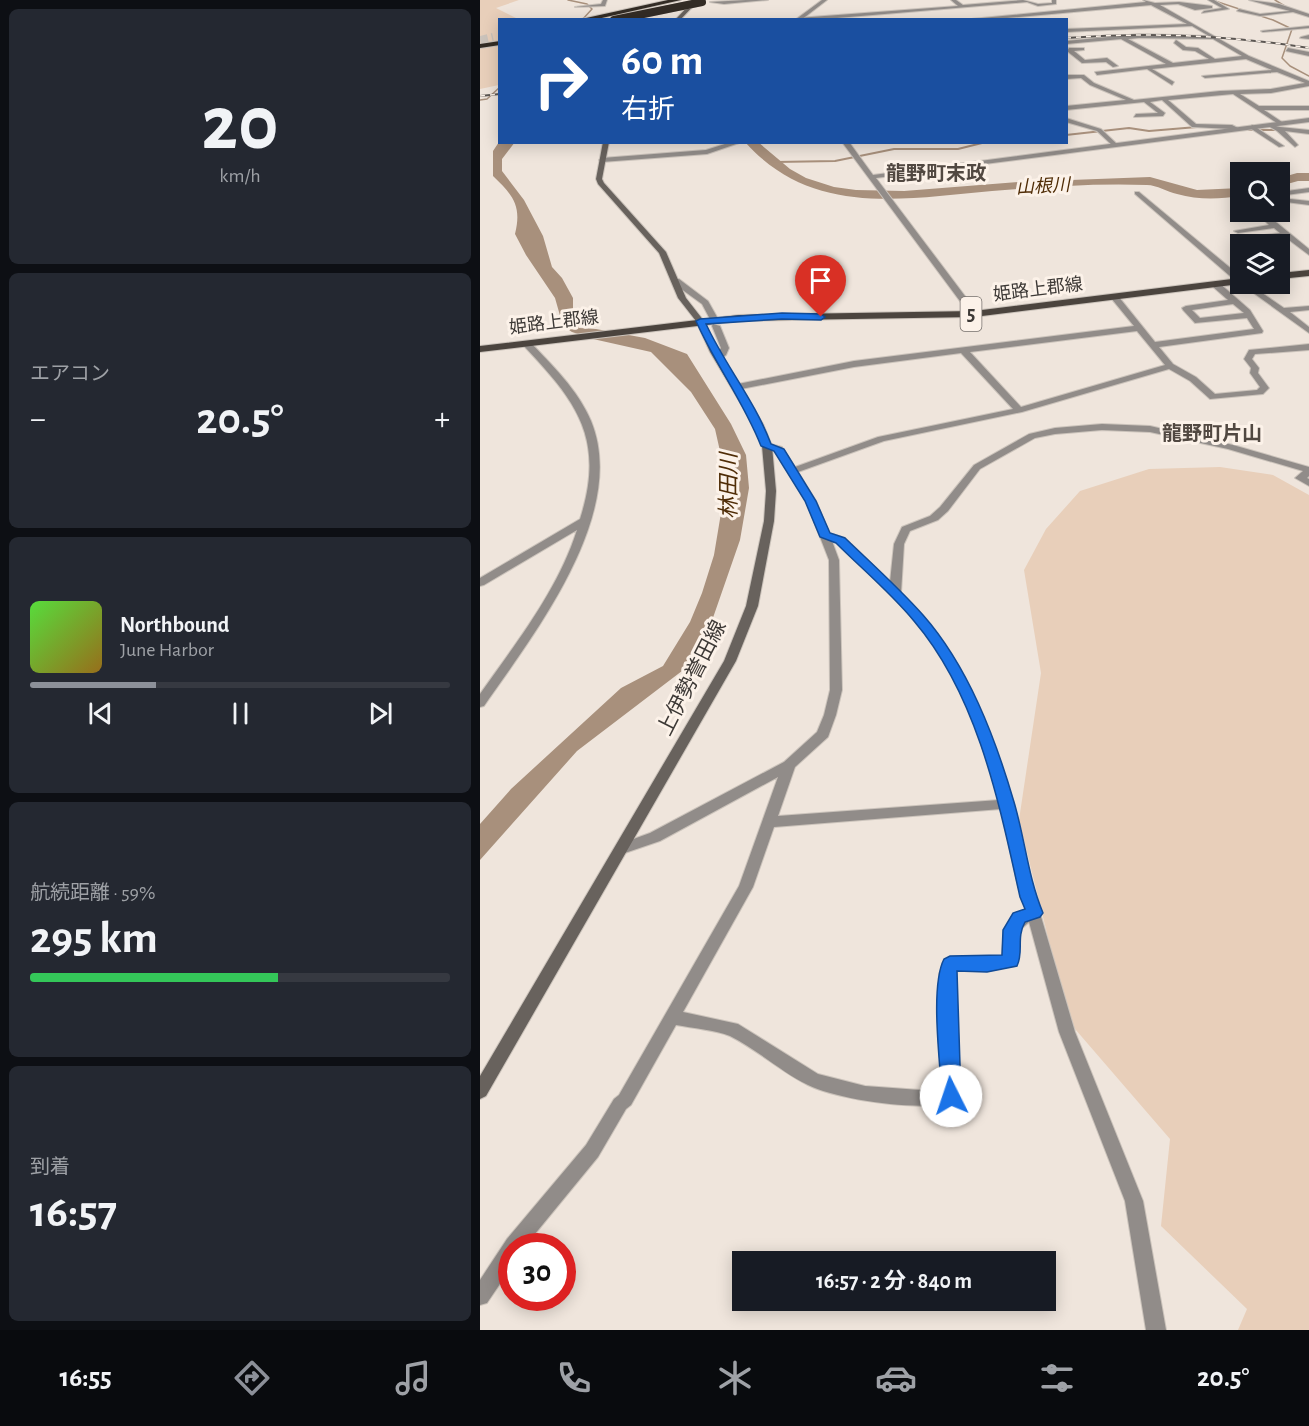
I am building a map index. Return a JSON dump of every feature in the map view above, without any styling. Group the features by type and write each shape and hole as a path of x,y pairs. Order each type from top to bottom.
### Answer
{"highway":[{"path":"589,18 678,0"},
{"path":"624,18 711,1"},
{"path":"481,46 497,38"}],"main road":[{"path":"678,18 697,0"},
{"name":"上伊勢誉田線","path":"480,1091 730,661 752,606 770,511 771,491 767,446 758,424 718,358 700,321 682,298 662,252 601,184 599,179 606,144"},
{"path":"1290,275 1309,273"},
{"name":"姫路上郡線","path":"480,349 700,321 782,316 889,318 974,314 1230,282"}],"street":[{"path":"577,7 603,5 605,0"},
{"path":"711,1 724,3 766,0"},
{"path":"799,18 825,0"},
{"path":"953,0 961,7"},
{"path":"837,18 1026,1 1038,5 1054,4 1052,0"},
{"path":"1145,0 1247,57 1309,84"},
{"path":"1210,0 1227,9"},
{"path":"1251,0 1281,6 1309,18"},
{"path":"1003,18 1154,3 1179,3 1210,7 1196,9 1179,3"},
{"path":"1239,10 1281,6"},
{"path":"1173,14 1227,9 1260,15 1297,12"},
{"path":"1300,20 1309,18"},
{"path":"1068,25 1097,23 1106,28"},
{"path":"1068,31 1192,25"},
{"path":"1263,29 1309,27"},
{"path":"1270,30 1282,36"},
{"path":"1188,37 1200,44"},
{"path":"1068,43 1123,38 1213,38"},
{"path":"1123,38 1174,66"},
{"path":"1176,42 1185,49 1196,49 1215,61"},
{"path":"1068,50 1086,49"},
{"path":"1288,50 1309,54"},
{"path":"1068,51 1084,62 1107,60 1115,66"},
{"path":"1296,59 1298,51"},
{"path":"1097,73 1247,57"},
{"path":"1083,68 1126,65"},
{"path":"1088,81 1105,79 1091,68"},
{"path":"1149,69 1172,83"},
{"path":"1205,76 1276,71"},
{"path":"1258,73 1274,81"},
{"path":"1222,75 1234,82"},
{"path":"1068,77 1082,76 1088,81 1136,102"},
{"path":"1068,108 1271,91 1309,84"},
{"path":"1235,93 1279,126 1295,145"},
{"path":"1164,99 1194,126 1224,126 1236,129"},
{"path":"1136,116 1163,114 1146,101"},
{"path":"1121,104 1144,124"},
{"path":"1256,108 1309,108"},
{"path":"1279,126 1288,122 1309,120"},
{"path":"1068,121 1101,131 1115,145"},
{"path":"1288,122 1294,126 1309,129"},
{"path":"871,177 1269,125 1309,129"},
{"path":"1252,127 1281,146"},
{"path":"602,160 707,152 733,144"},
{"path":"846,144 974,314"},
{"path":"1309,190 1280,194 1288,201 1309,203"},
{"path":"1137,193 1230,272"},
{"path":"1238,231 1271,223 1283,234"},
{"path":"1290,240 1309,254"},
{"path":"676,281 705,303 713,316"},
{"path":"1154,345 1259,331 1249,315 1215,284"},
{"path":"1258,294 1284,310 1309,331"},
{"path":"1114,298 1170,366 1193,379 1213,397 1260,392 1265,388 1254,373 1255,368 1248,359 1252,352 1309,347"},
{"path":"1234,301 1186,308 1198,321 1249,315"},
{"path":"1284,310 1309,308"},
{"path":"716,326 725,348 718,358"},
{"path":"736,387 854,364 1141,328"},
{"path":"480,703 554,589 578,543 594,487 594,449 590,429 571,394 526,343"},
{"path":"964,351 1019,410"},
{"path":"792,471 881,439 1019,410 1170,366"},
{"path":"895,595 899,544 906,529 934,518 944,509 977,467 1032,436 1055,431 1102,427 1150,429 1230,447 1309,471"},
{"path":"622,849 655,837 789,765 823,734 830,715 836,690 834,560 811,501 778,449 767,446"},
{"path":"1309,471 1300,478 1309,483"},
{"path":"480,583 586,520"},
{"path":"825,535 841,540 919,618 958,675 993,761 1007,804 1028,897 1067,1032 1134,1202 1156,1330"},
{"path":"525,1233 592,1152 620,1104 625,1100 746,887 771,822 789,765"},
{"path":"771,822 1007,804"},
{"path":"671,1017 732,1029 814,1080 865,1094 934,1099 951,1096 947,1009 947,974 950,964 987,964 1010,961 1011,930 1019,918 1034,913"},
{"path":"480,1296 498,1270"}],"shaded area":[{"path":"480,0 519,0 496,8 516,18 498,18 498,85 480,89"},
{"path":"1220,467 1273,475 1309,495 1309,1330 1238,1330 1247,1309 1161,1226 1170,1139 1069,1022 1019,820 1041,673 1024,570 1046,529 1080,491 1149,469"}],"water":[{"name":"林田川","path":"498,144 513,144 502,159 502,171 524,200 543,236 552,267 562,278 573,298 573,311 578,319 579,328 645,338 687,354 731,424 746,455 749,488 740,540 699,658 577,751 480,860 480,824 511,789 621,688 663,666 690,622 702,593 714,555 724,495 722,460 715,429 691,392 651,352 593,339 572,332 563,326 555,298 526,255 515,234 516,208 511,195 493,176 493,151"}],"waterway":[{"path":"568,0 587,4 592,9 584,18"},
{"path":"1212,0 1273,20 1292,29 1282,58 1290,66 1309,76"},
{"path":"1275,0 1288,8"},
{"path":"480,100 487,99 498,89"},
{"path":"1068,135 1129,128 1149,131 1197,127"},
{"path":"1249,130 1278,130"},
{"name":"山根川","path":"752,144 778,166 802,181 833,191 856,194 904,195 1018,186 1150,181 1197,194 1230,193"},
{"path":"776,162 835,161 894,149 958,149 978,144"},
{"name":"山根川","path":"1290,179 1309,177"}],"tunnel":[{"path":"480,40 493,37"}],"railway":[{"path":"1068,38 1127,35 1188,36 1248,40 1309,48"},
{"path":"480,96 498,94"}],"district":[{"name":"龍野町末政","path":"936,174"},
{"name":"龍野町片山","path":"1212,434"}],"route":[{"path":"821,317 782,316 700,321 714,352 758,424 767,446 778,449 811,501 825,535 841,540 919,618 958,675 993,761 1007,804 1028,897 1034,913 1019,918 1011,930 1010,961 987,964 950,964 947,974 951,1096"}]}
